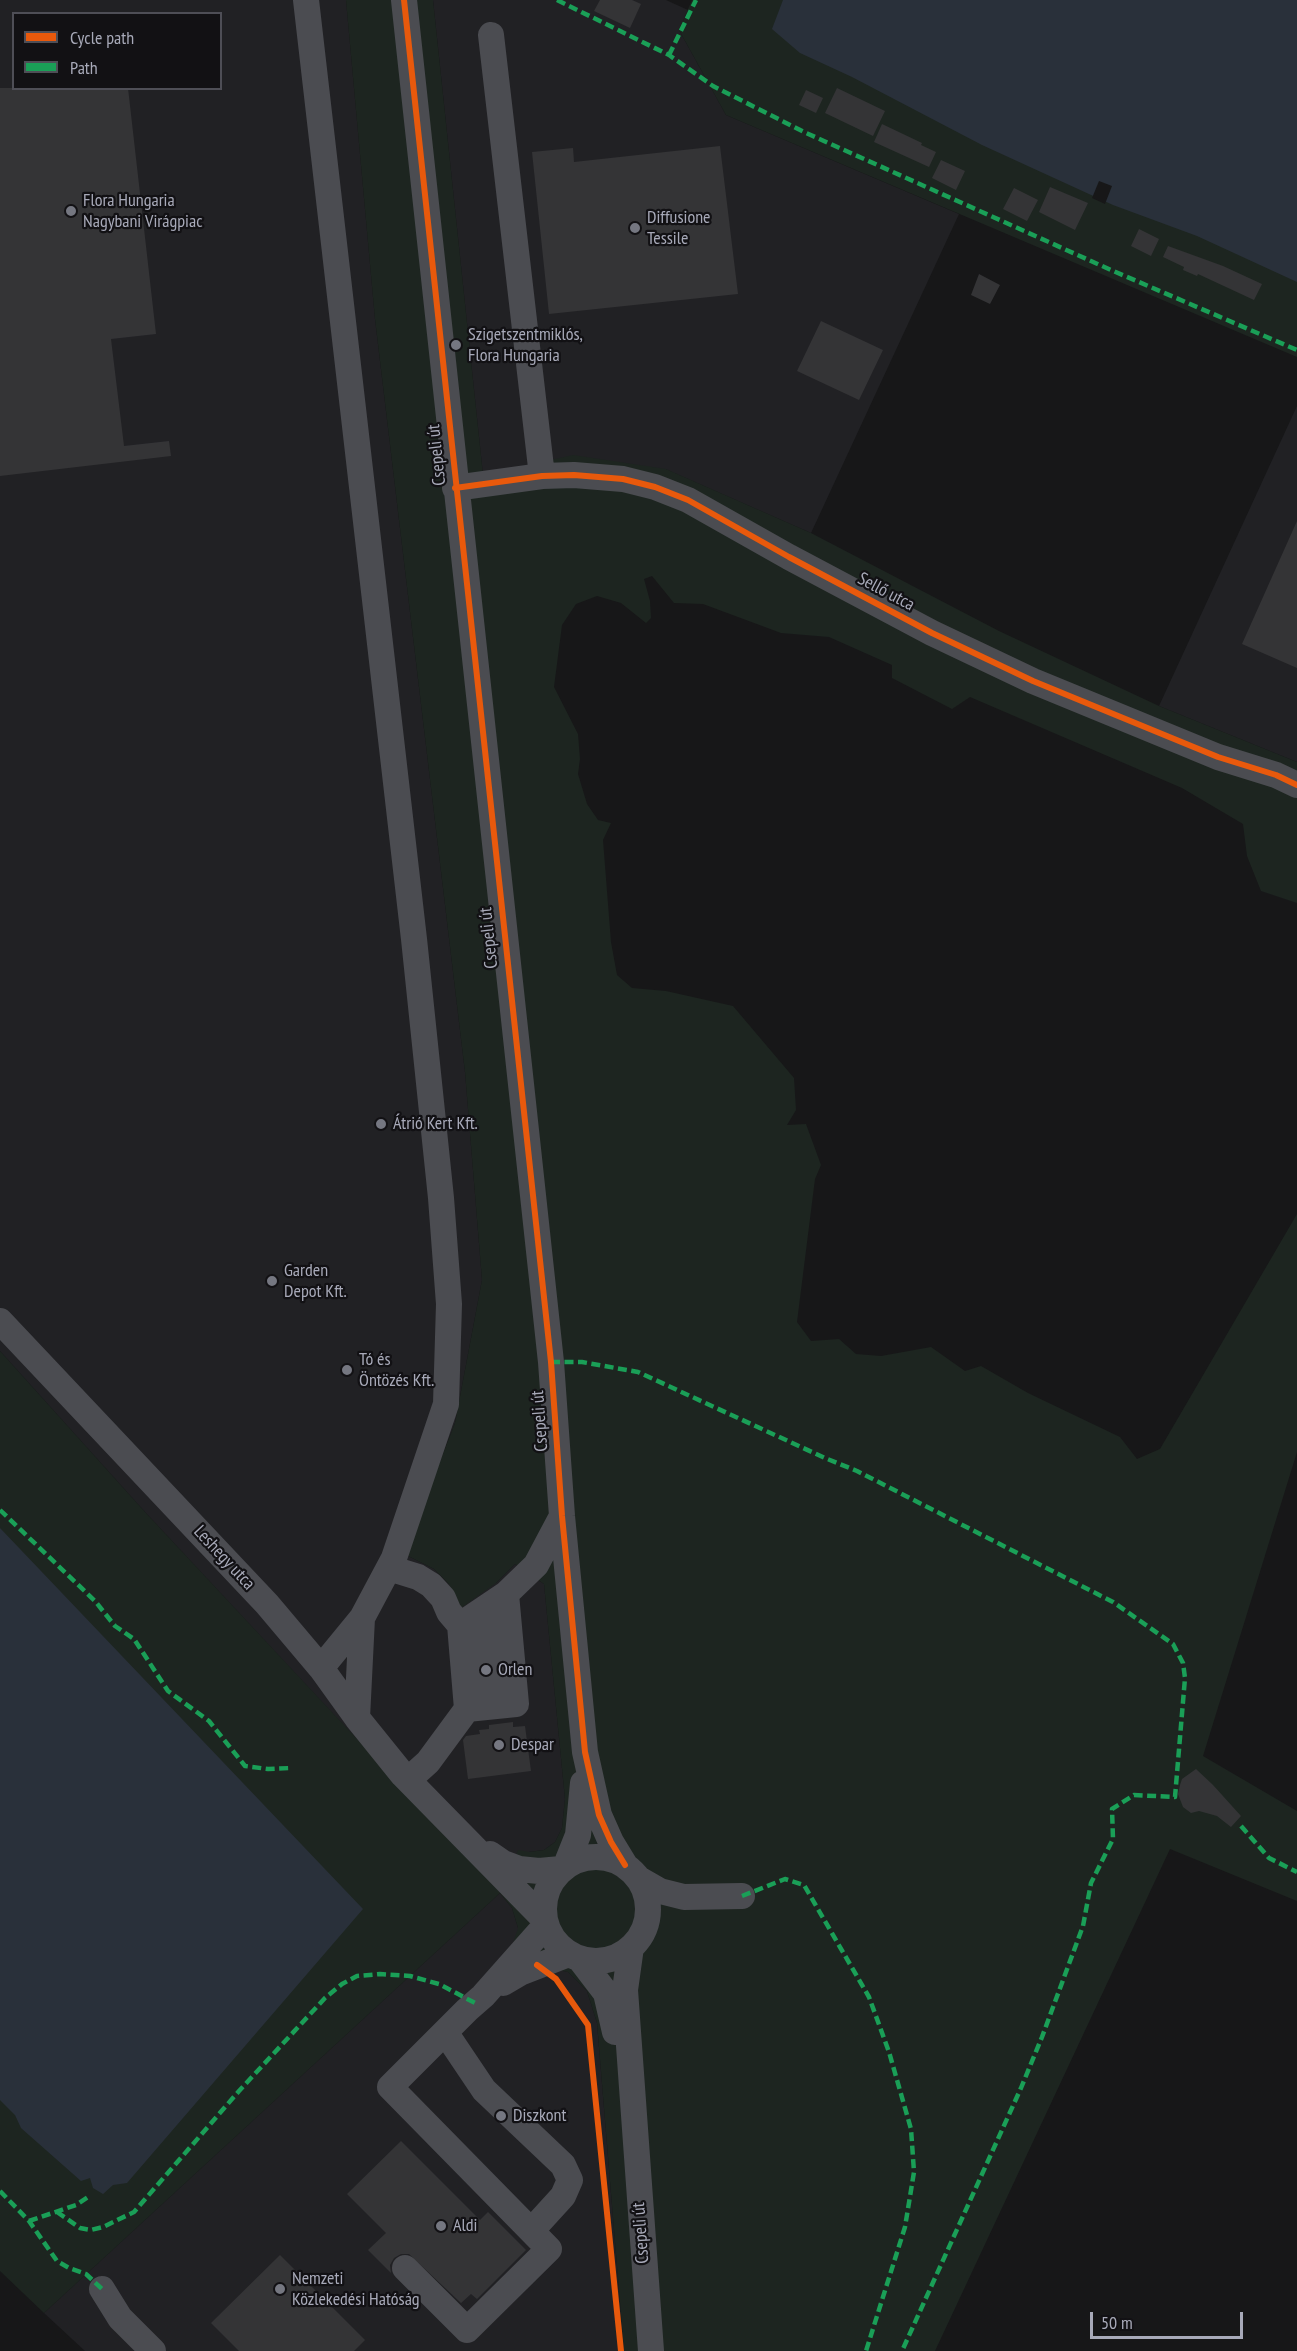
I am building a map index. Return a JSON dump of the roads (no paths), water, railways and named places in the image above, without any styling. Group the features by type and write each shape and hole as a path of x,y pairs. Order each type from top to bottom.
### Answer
{"street":[{"path":"306,0 414,939 441,1198 448,1304 446,1404 394,1558 362,1618 321,1668"},
{"name":"Csepeli út","path":"404,0 550,1350 562,1516 585,1752 599,1815 611,1842 632,1872"},
{"path":"491,35 542,476"},
{"name":"Sellő utca","path":"455,488 542,476 574,475 623,479 655,487 688,500 911,622 1033,681 1218,757 1276,775 1297,785"},
{"name":"Leshegy utca","path":"0,1320 260,1596 321,1668 357,1718 408,1780 545,1922"},
{"path":"460,1626 506,1594 536,1565 562,1516"},
{"path":"388,1568 418,1577 431,1585 443,1598 449,1612 460,1626 478,1708"},
{"path":"478,1708 516,1704 506,1594"},
{"path":"408,1780 478,1708 483,1610"},
{"path":"357,1718 362,1618"},
{"name":"Csepeli út","path":"564,1867 576,1842 580,1821 585,1752"},
{"name":"Leshegy utca","path":"434,1809 484,1851 503,1863 531,1871 564,1867"},
{"path":"632,1872 648,1900 646,1924 640,1937 631,1947 613,1958 602,1961 575,1956 555,1942 545,1922 543,1908 548,1887 564,1867 586,1857 606,1857 632,1872 660,1891 684,1898 742,1896 685,1904 646,1924"},
{"path":"405,2268 467,2330 549,2249 390,2087 483,1996 545,1922"},
{"name":"Csepeli út","path":"631,1947 625,1990 651,2351"},
{"path":"483,1996 520,1973 575,1956"},
{"name":"Csepeli út","path":"575,1956 606,1994 633,2114"},
{"path":"445,2032 484,2090 563,2166 570,2180 562,2196 532,2230"},
{"path":"102,2289 120,2318 153,2351"}],"place":[{"name":"Flora Hungaria Nagybani Virágpiac","path":"71,211"},
{"name":"Diffusione Tessile","path":"635,228"},
{"name":"Szigetszentmiklós, Flora Hungaria","path":"456,345"},
{"name":"Átrió Kert Kft.","path":"381,1124"},
{"name":"Garden Depot Kft.","path":"272,1281"},
{"name":"Tó és Öntözés Kft.","path":"347,1370"},
{"name":"Orlen","path":"486,1670"},
{"name":"Despar","path":"499,1745"},
{"name":"Diszkont","path":"501,2116"},
{"name":"Aldi","path":"441,2226"},
{"name":"Nemzeti Közlekedési Hatóság","path":"280,2289"}]}
